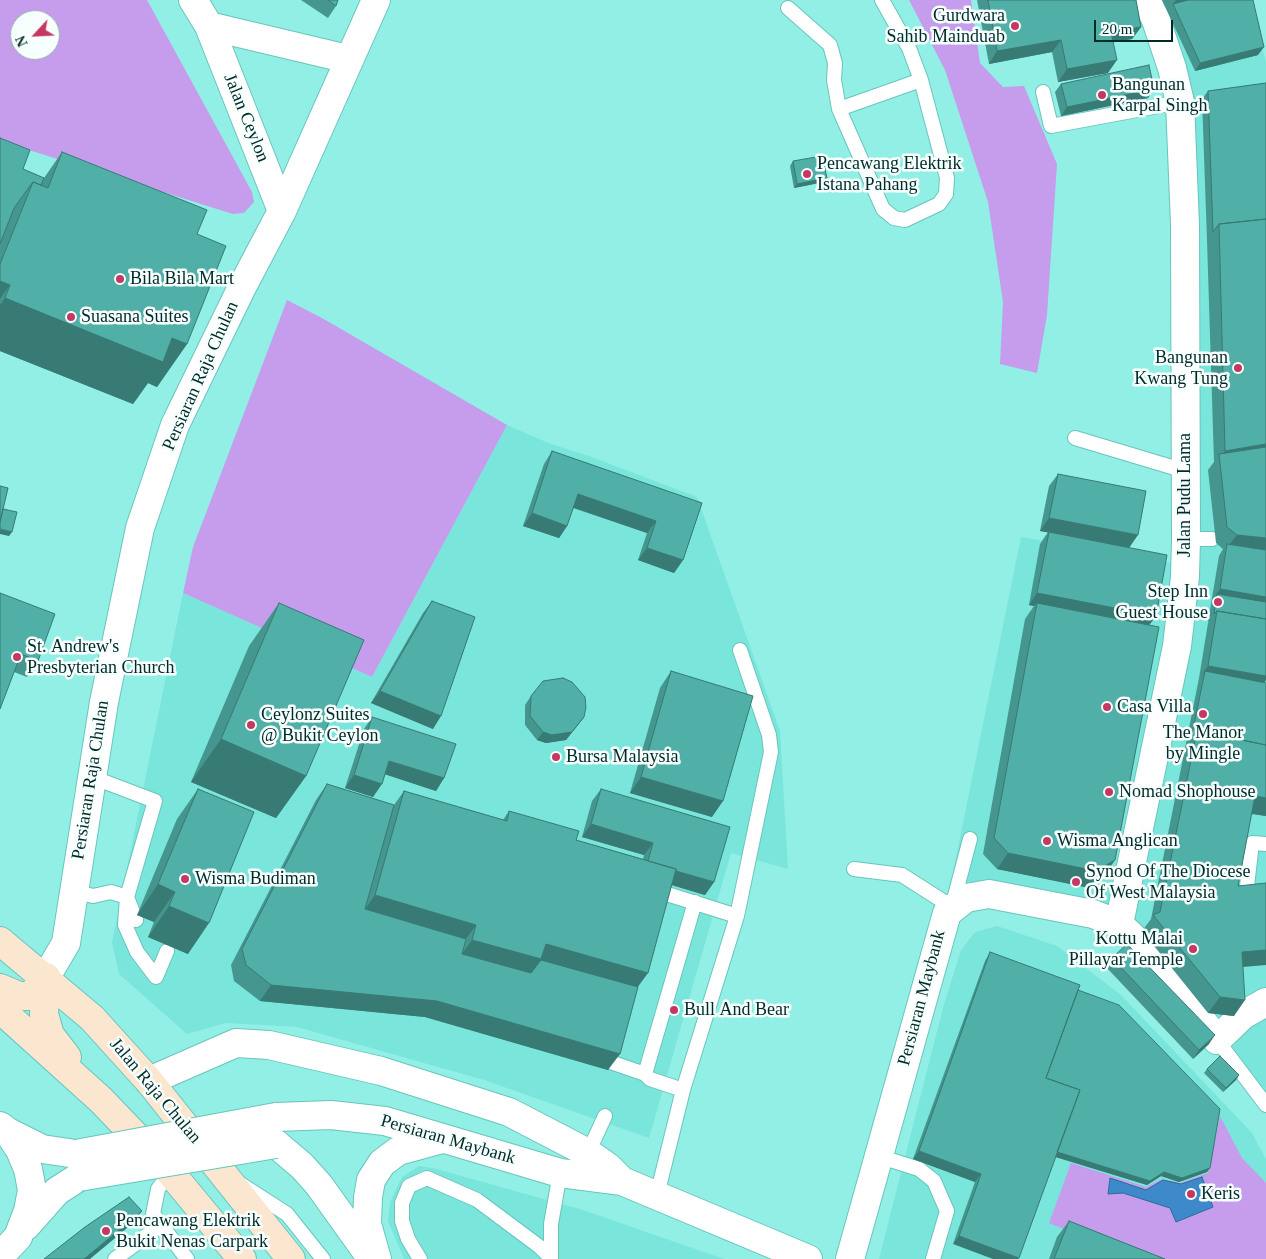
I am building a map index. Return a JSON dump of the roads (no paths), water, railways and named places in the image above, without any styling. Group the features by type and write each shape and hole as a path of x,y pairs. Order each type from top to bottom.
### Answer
{"main road":[{"name":"Jalan Raja Chulan","path":"0,941 46,977 92,1018 149,1081 223,1172 300,1250"},
{"path":"0,988 19,996 31,996 46,977"},
{"path":"46,977 44,1014 50,1035 101,1100"},
{"path":"0,1009 101,1100 170,1172 242,1259"}],"street":[{"name":"Jalan Ceylon","path":"193,0 209,26 282,210"},
{"name":"Persiaran Raja Chulan","path":"46,977 66,943 113,650 140,528 175,425 242,287 282,210 376,0"},
{"name":"Jalan Pudu Lama","path":"1119,924 1177,646 1185,577 1199,539 1191,481 1180,102 1172,68 1156,20 1146,0"},
{"path":"209,26 348,59"},
{"name":"Persiaran Maybank","path":"850,1259 943,921 952,907 966,898 989,894 1093,914 1119,924"},
{"path":"1119,924 1148,952 1217,1040 1243,1015 1266,1002"},
{"name":"Persiaran Maybank","path":"149,1081 236,1043 269,1045 381,1070 509,1112 588,1153 622,1181"},
{"name":"Persiaran Maybank","path":"4,1129 78,1165 276,1117 330,1115 385,1120 442,1139 498,1153 560,1173 622,1181 808,1259"},
{"path":"4,1129 20,1150 28,1170 32,1190 28,1211 9,1247"},
{"path":"377,1259 367,1224 368,1197 372,1180 382,1163 398,1151 442,1139"},
{"path":"9,1247 78,1165 276,1144 302,1166 319,1185 372,1259"}],"lane":[{"path":"788,8 830,45 835,63 834,80 839,108 882,209 894,218 905,220 939,204 946,194 947,178 921,80 908,48 882,0"},
{"path":"839,108 921,80"},
{"path":"1043,92 1050,126 1180,102"},
{"path":"1074,438 1191,481"},
{"path":"658,1195 683,1090 737,916 771,752 769,735 740,650"},
{"path":"92,777 155,801 127,897 125,925 137,952 156,977 167,951"},
{"path":"854,869 902,874 952,907 970,839"},
{"path":"1246,895 1252,843 1266,844"},
{"path":"637,885 737,916"},
{"path":"73,892 93,896 111,892 127,897"},
{"path":"127,897 136,920"},
{"path":"645,1074 695,902"},
{"path":"1217,1040 1266,1105"},
{"path":"583,1053 645,1074 650,1079 683,1090"},
{"path":"588,1153 605,1116"},
{"path":"878,1156 919,1169 934,1181 947,1211 933,1259"},
{"path":"170,1172 155,1196 153,1214 187,1259"},
{"path":"551,1259 551,1224 560,1173"},
{"path":"420,1259 408,1239 402,1221 402,1203 409,1186 426,1178 477,1200 540,1247 551,1259"},
{"path":"115,1259 161,1225"},
{"path":"300,1250 324,1259"}],"place":[{"name":"Gurdwara Sahib Mainduab","path":"1015,26"},
{"name":"Bangunan Karpal Singh","path":"1102,95"},
{"name":"Pencawang Elektrik Istana Pahang","path":"807,174"},
{"name":"Bila Bila Mart","path":"120,279"},
{"name":"Suasana Suites","path":"71,317"},
{"name":"Bangunan Kwang Tung","path":"1238,368"},
{"name":"Step Inn Guest House","path":"1218,602"},
{"name":"St. Andrew's Presbyterian Church","path":"17,657"},
{"name":"Casa Villa","path":"1107,707"},
{"name":"The Manor by Mingle","path":"1203,714"},
{"name":"Ceylonz Suites @ Bukit Ceylon","path":"251,725"},
{"name":"Bursa Malaysia","path":"556,757"},
{"name":"Nomad Shophouse","path":"1109,792"},
{"name":"Wisma Anglican","path":"1047,841"},
{"name":"Wisma Budiman","path":"185,879"},
{"name":"Synod Of The Diocese Of West Malaysia","path":"1076,882"},
{"name":"Kottu Malai Pillayar Temple","path":"1193,949"},
{"name":"Bull And Bear","path":"674,1010"},
{"name":"Keris","path":"1191,1194"},
{"name":"Pencawang Elektrik Bukit Nenas Carpark","path":"106,1231"}]}
